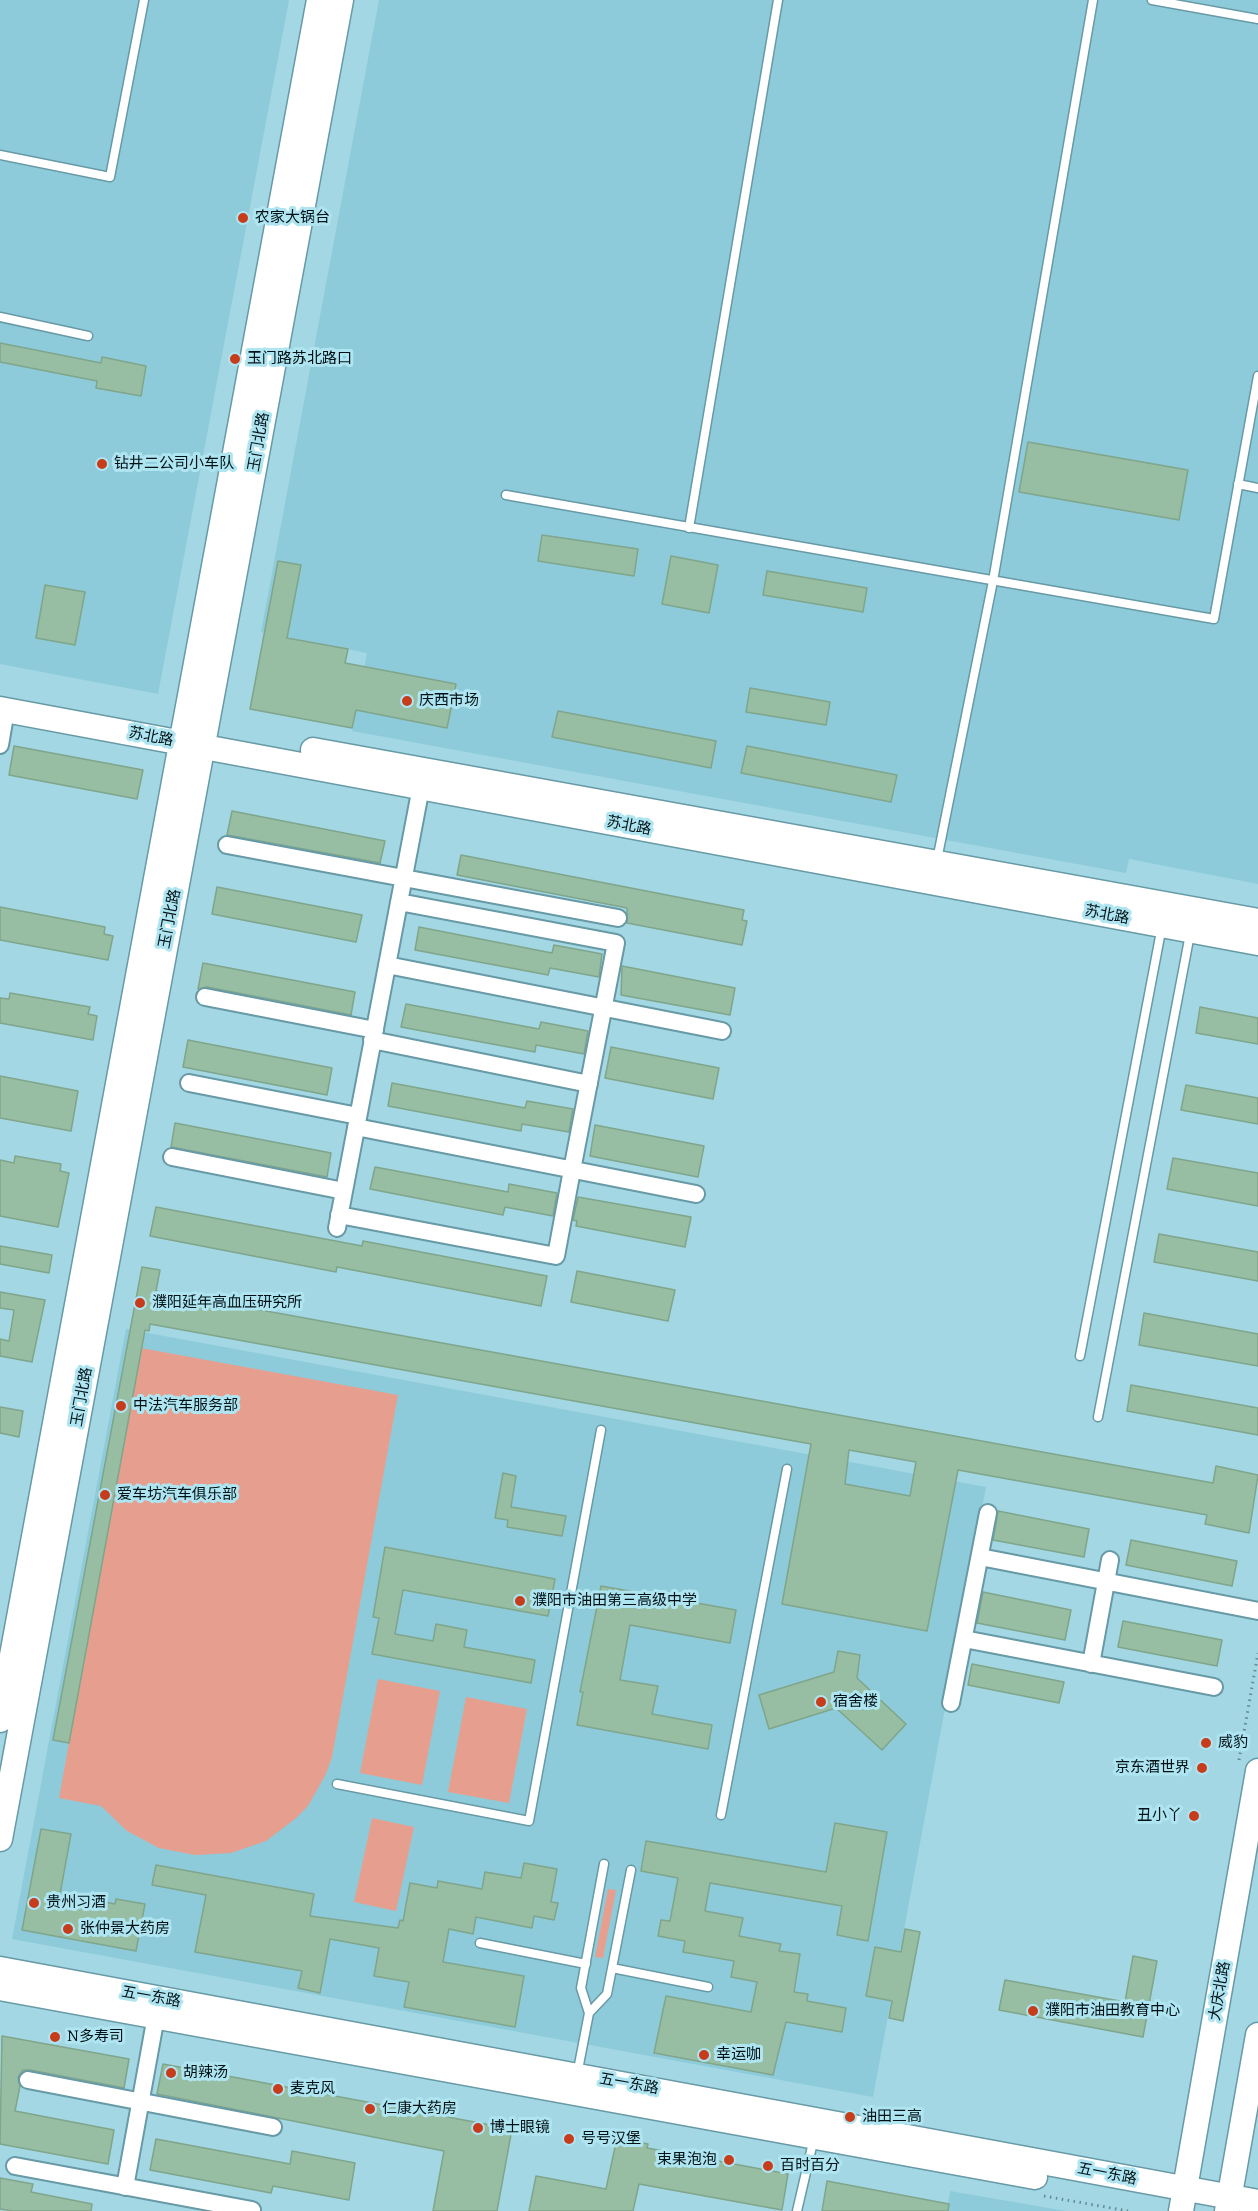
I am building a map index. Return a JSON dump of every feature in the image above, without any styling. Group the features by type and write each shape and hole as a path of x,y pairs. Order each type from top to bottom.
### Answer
{"street":[{"name":"玉门北路","path":"0,1839 193,737 319,0"},
{"name":"玉门北路","path":"0,1720 340,0"},
{"name":"苏北路","path":"2,704 1258,921"},
{"path":"0,745 2,704"},
{"name":"苏北路","path":"193,737 421,787 1258,943"},
{"path":"399,902 616,943 556,1256 338,1222 373,1035 421,787"},
{"path":"226,845 618,918"},
{"path":"387,965 722,1032"},
{"path":"205,997 589,1084"},
{"path":"189,1083 572,1170 696,1194"},
{"path":"172,1157 344,1191"},
{"path":"951,1702 988,1513"},
{"path":"980,1557 1258,1611"},
{"path":"1091,1664 1110,1560"},
{"path":"964,1639 1214,1687"},
{"name":"大庆北路","path":"1183,2201 1258,1772"},
{"name":"五一东路","path":"0,1969 1183,2201"},
{"name":"五一东路","path":"0,1988 156,2016 575,2083 814,2138 1183,2201 1226,2206 1258,2202"},
{"path":"125,2187 156,2016"},
{"path":"1226,2206 1258,2035"},
{"path":"27,2080 273,2127"},
{"path":"15,2166 252,2210"}],"lane":[{"path":"0,155 110,177 144,0"},
{"path":"689,528 778,0"},
{"path":"936,864 993,581 1093,0"},
{"path":"1152,0 1258,19"},
{"path":"0,317 88,336"},
{"path":"506,495 1214,619 1258,376"},
{"path":"1238,484 1258,488"},
{"path":"1080,1356 1162,925"},
{"path":"1098,1417 1190,930"},
{"path":"337,1784 529,1821 602,1430"},
{"path":"721,1815 787,1469"},
{"path":"575,2083 589,2013 581,1988 604,1864"},
{"path":"589,2013 607,1994 631,1870"},
{"path":"480,1944 586,1964"},
{"path":"612,1968 708,1987"},
{"path":"797,2211 814,2138"}],"shaded area":[{"path":"0,0 289,0 158,694 0,664"},
{"path":"379,0 1258,0 1258,884 1129,859 1126,873 352,731 367,653 261,632"},
{"name":"濮阳市油田第三高级中学","path":"126,1329 986,1487 873,2097 12,1939"},
{"path":"141,1348 398,1395 332,1757 326,1774 308,1806 295,1819 266,1841 231,1853 195,1855 159,1848 127,1831 101,1806 59,1798"},
{"path":"378,1679 440,1691 422,1785 360,1773"},
{"path":"466,1697 527,1709 509,1803 448,1792"},
{"path":"372,1818 414,1827 396,1911 354,1902"},
{"path":"608,1889 616,1890 603,1958 595,1957"},
{"path":"950,2191 1066,2211 947,2211"}],"building":[{"path":"0,343 101,363 102,357 146,366 141,396 96,388 97,381 0,362"},
{"path":"1028,442 1188,470 1179,520 1019,492"},
{"path":"542,535 638,549 634,576 538,561"},
{"path":"671,556 718,565 709,613 662,604"},
{"path":"278,561 301,565 287,638 348,649 345,663 456,684 447,728 356,710 352,728 250,709"},
{"path":"767,571 867,588 863,612 763,595"},
{"path":"45,585 85,592 75,645 36,638"},
{"path":"750,688 830,702 826,725 746,712"},
{"path":"558,711 716,741 711,768 552,737"},
{"path":"14,746 143,770 137,799 9,775"},
{"path":"747,746 897,775 891,802 741,773"},
{"path":"232,811 385,841 380,863 227,835"},
{"path":"461,855 744,910 742,920 747,921 742,945 627,923 627,908 457,875"},
{"path":"217,887 362,915 356,942 212,914"},
{"path":"0,907 105,927 104,934 113,936 108,960 0,940"},
{"path":"419,927 552,953 554,945 602,954 599,977 550,968 548,975 415,950"},
{"path":"203,963 355,992 351,1015 207,987 198,989"},
{"path":"622,966 735,988 730,1015 621,995"},
{"path":"10,993 90,1007 88,1014 97,1016 93,1040 0,1023 0,998 9,999"},
{"path":"406,1004 539,1029 541,1022 588,1031 584,1054 536,1045 535,1052 401,1027"},
{"path":"1200,1007 1258,1018 1258,1044 1196,1033"},
{"path":"188,1040 332,1068 327,1095 183,1067"},
{"path":"611,1047 719,1068 713,1099 605,1078"},
{"path":"0,1076 78,1091 71,1131 0,1118"},
{"path":"392,1083 525,1108 527,1101 573,1109 569,1132 522,1124 521,1131 388,1106"},
{"path":"1186,1085 1258,1098 1258,1124 1181,1110"},
{"path":"175,1123 331,1153 327,1177 171,1147"},
{"path":"595,1125 704,1146 698,1177 590,1156"},
{"path":"15,1156 61,1164 60,1171 69,1173 58,1227 0,1216 0,1160 14,1163"},
{"path":"1173,1158 1258,1173 1258,1206 1167,1189"},
{"path":"375,1167 508,1192 509,1184 557,1193 553,1216 505,1207 503,1215 370,1189"},
{"path":"578,1197 691,1217 685,1247 576,1226 577,1221 573,1220"},
{"path":"156,1207 362,1246 363,1241 547,1276 541,1306 337,1267 336,1272 150,1236"},
{"path":"1159,1234 1258,1252 1258,1281 1154,1262"},
{"path":"0,1246 52,1255 49,1273 0,1264"},
{"path":"142,1267 160,1270 156,1291 1213,1483 1216,1466 1258,1475 1249,1533 1205,1524 1207,1515 958,1470 927,1631 782,1604 811,1444 150,1324 149,1331 145,1330 69,1743 53,1740","holes":["849,1450 916,1462 910,1496 845,1484"]},
{"path":"577,1271 675,1290 668,1321 571,1302"},
{"path":"0,1292 45,1300 32,1362 0,1356 0,1339 9,1341 14,1310 0,1308"},
{"path":"1144,1313 1258,1334 1258,1366 1139,1345"},
{"path":"1131,1385 1258,1408 1258,1435 1127,1411"},
{"path":"0,1407 23,1411 19,1437 0,1433"},
{"path":"503,1473 516,1476 511,1507 566,1516 562,1536 507,1527 508,1520 495,1518"},
{"path":"998,1511 1089,1529 1084,1557 993,1540"},
{"path":"1131,1540 1237,1561 1232,1586 1126,1565"},
{"path":"385,1547 555,1579 548,1616 403,1590 395,1634 433,1641 436,1624 467,1630 464,1647 535,1660 531,1683 372,1654 379,1618 373,1617"},
{"path":"601,1586 736,1610 730,1643 630,1625 620,1680 658,1686 652,1714 712,1725 708,1749 577,1725 583,1692 580,1692"},
{"path":"983,1592 1071,1610 1065,1640 977,1623"},
{"path":"1123,1621 1222,1640 1217,1666 1118,1647"},
{"name":"宿舍楼","path":"838,1651 860,1655 857,1678 906,1724 882,1750 836,1708 769,1729 759,1695 834,1672"},
{"path":"972,1664 1064,1682 1059,1703 968,1685"},
{"path":"835,1823 887,1832 868,1941 837,1935 842,1906 710,1883 705,1911 743,1918 739,1936 781,1944 779,1951 800,1954 794,1992 808,1994 807,2001 846,2008 842,2032 786,2022 773,2075 654,2053 666,1996 751,2012 757,1982 731,1977 734,1961 683,1952 685,1941 658,1936 661,1920 670,1921 678,1878 641,1871 646,1841 826,1872"},
{"path":"41,1829 71,1834 60,1894 115,1904 116,1899 145,1904 136,1951 22,1930"},
{"path":"524,1863 557,1869 551,1902 558,1903 554,1920 534,1916 532,1928 476,1917 473,1934 449,1929 443,1962 524,1976 515,2027 404,2007 409,1982 374,1976 379,1948 330,1939 320,1993 298,1988 302,1971 195,1952 206,1895 152,1885 156,1865 314,1894 310,1916 398,1928 400,1920 403,1921 410,1883 437,1888 438,1881 482,1889 485,1872 521,1878"},
{"path":"905,1929 920,1932 903,2021 889,2018 892,2001 866,1996 875,1947 901,1952"},
{"path":"1133,1956 1157,1961 1143,2037 999,2010 1005,1980 1125,2002"},
{"path":"2,2036 129,2059 124,2088 30,2070 23,2070 18,2077 20,2086 15,2111 114,2130 108,2164 0,2144"},
{"path":"163,2064 512,2129 497,2211 433,2211 444,2151 157,2094"},
{"path":"617,2138 648,2144 647,2148 788,2174 782,2210 639,2184 633,2211 529,2211 536,2176 606,2189"},
{"path":"156,2139 290,2164 292,2151 355,2163 349,2200 273,2186 271,2193 150,2170"},
{"path":"0,2178 33,2184 31,2192 92,2204 91,2211 0,2209"},
{"path":"827,2181 949,2204 948,2211 822,2211"}],"place":[{"name":"农家大锅台","path":"243,218"},
{"name":"玉门路苏北路口","path":"235,359"},
{"name":"钻井二公司小车队","path":"102,464"},
{"name":"庆西市场","path":"407,701"},
{"name":"濮阳延年高血压研究所","path":"140,1303"},
{"name":"中法汽车服务部","path":"121,1406"},
{"name":"爱车坊汽车俱乐部","path":"105,1495"},
{"name":"濮阳市油田第三高级中学","path":"520,1601"},
{"name":"宿舍楼","path":"821,1702"},
{"name":"威豹","path":"1206,1743"},
{"name":"京东酒世界","path":"1202,1768"},
{"name":"丑小丫","path":"1194,1816"},
{"name":"贵州习酒","path":"34,1903"},
{"name":"张仲景大药房","path":"68,1929"},
{"name":"濮阳市油田教育中心","path":"1033,2011"},
{"name":"N多寿司","path":"55,2037"},
{"name":"幸运咖","path":"704,2055"},
{"name":"胡辣汤","path":"171,2073"},
{"name":"麦克风","path":"278,2089"},
{"name":"仁康大药房","path":"370,2109"},
{"name":"油田三高","path":"850,2117"},
{"name":"博士眼镜","path":"478,2128"},
{"name":"号号汉堡","path":"569,2139"},
{"name":"束果泡泡","path":"729,2160"},
{"name":"百时百分","path":"768,2166"}]}
